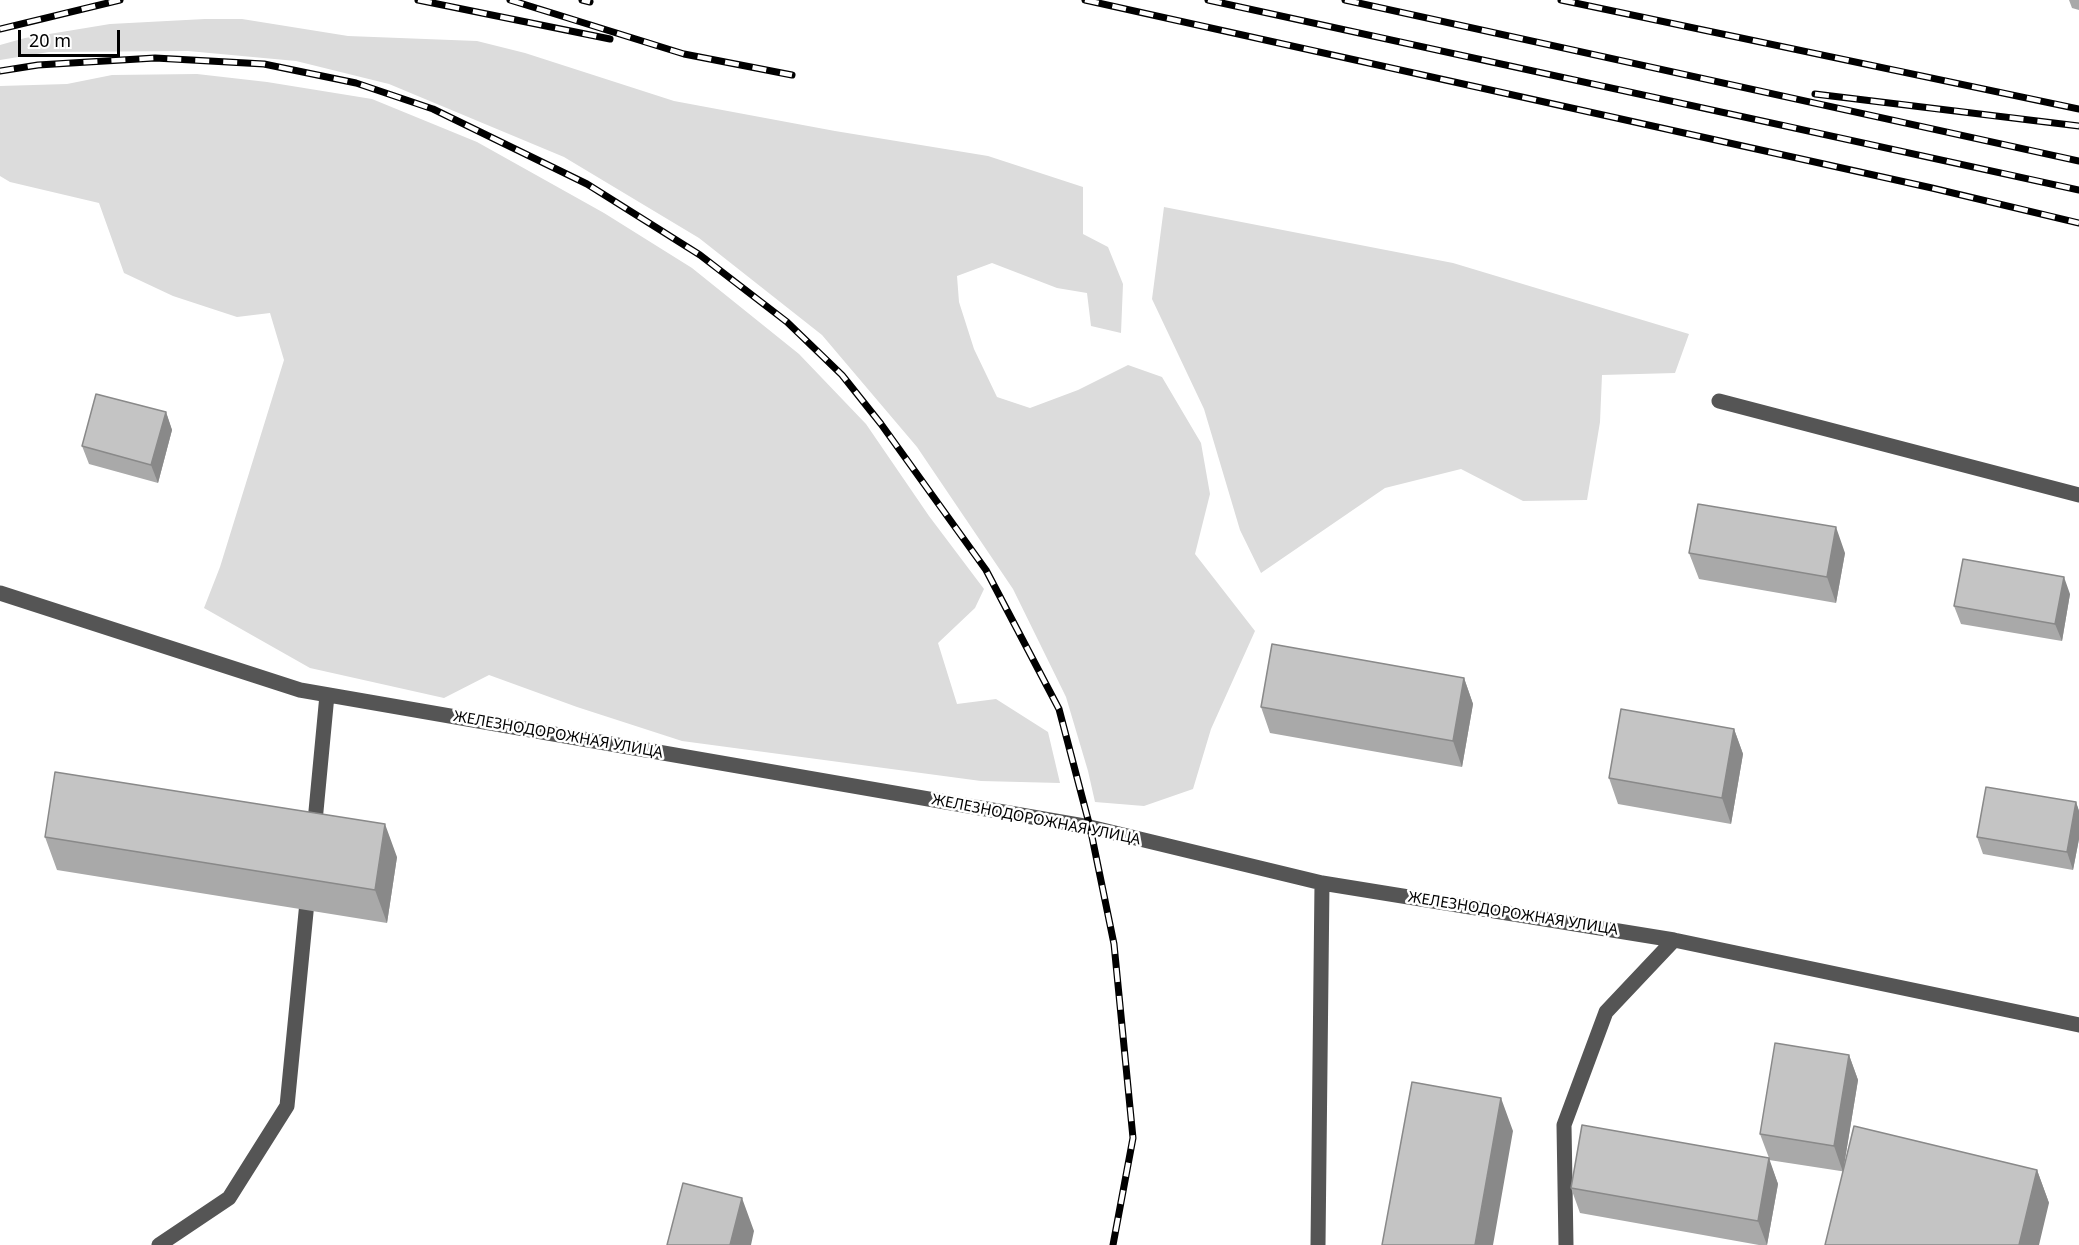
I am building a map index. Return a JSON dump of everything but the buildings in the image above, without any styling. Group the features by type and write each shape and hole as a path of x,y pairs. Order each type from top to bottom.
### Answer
{"street":[{"path":"1719,401 2079,495"},
{"name":"ЖЕЛЕЗНОДОРОЖНАЯ УЛИЦА","path":"0,593 300,690 1090,827 1322,884 1674,940 2079,1025"},
{"path":"312,848 327,695"},
{"path":"159,1245 229,1198 287,1106 309,883"},
{"path":"1318,1245 1322,884"},
{"path":"1566,1245 1564,1125 1606,1012 1674,940"}],"shaded area":[{"path":"242,19 348,36 477,41 525,53 674,101 988,156 1083,187 1083,234 1108,247 1123,284 1121,333 1091,326 1087,293 1057,288 992,263 957,276 959,302 974,349 997,397 1030,408 1078,390 1128,365 1162,377 1201,443 1210,494 1195,554 1255,631 1211,729 1193,789 1144,806 1095,802 1066,697 1013,589 917,447 822,335 699,238 564,157 389,84 296,61 188,51 49,52 0,60 0,45 25,38 110,24"},
{"path":"197,74 267,82 372,99 477,142 604,213 692,268 799,354 866,424 929,516 984,589 975,608 938,643 957,704 996,699 1048,732 1060,783 981,781 682,741 577,707 489,675 444,698 310,668 204,608 220,567 284,360 270,313 237,317 173,296 124,273 99,203 10,182 0,176 0,86 67,84 112,75"},
{"path":"1164,207 1453,263 1689,334 1675,373 1602,375 1600,422 1587,500 1523,501 1461,469 1385,488 1261,573 1240,530 1204,409 1152,299"}],"railway":[{"path":"0,29 120,0"},
{"path":"418,0 610,39"},
{"path":"510,0 684,54 792,75"},
{"path":"582,0 590,2"},
{"path":"1085,0 1932,188 2079,223"},
{"path":"1208,0 2079,190"},
{"path":"1345,0 2079,161"},
{"path":"1561,0 2079,109"},
{"path":"0,71 38,65 155,58 264,64 356,83 433,109 587,184 700,255 787,322 842,375 881,424 986,570 1059,709 1090,827 1114,944 1133,1138 1113,1245"},
{"path":"1815,94 2079,126"}]}
